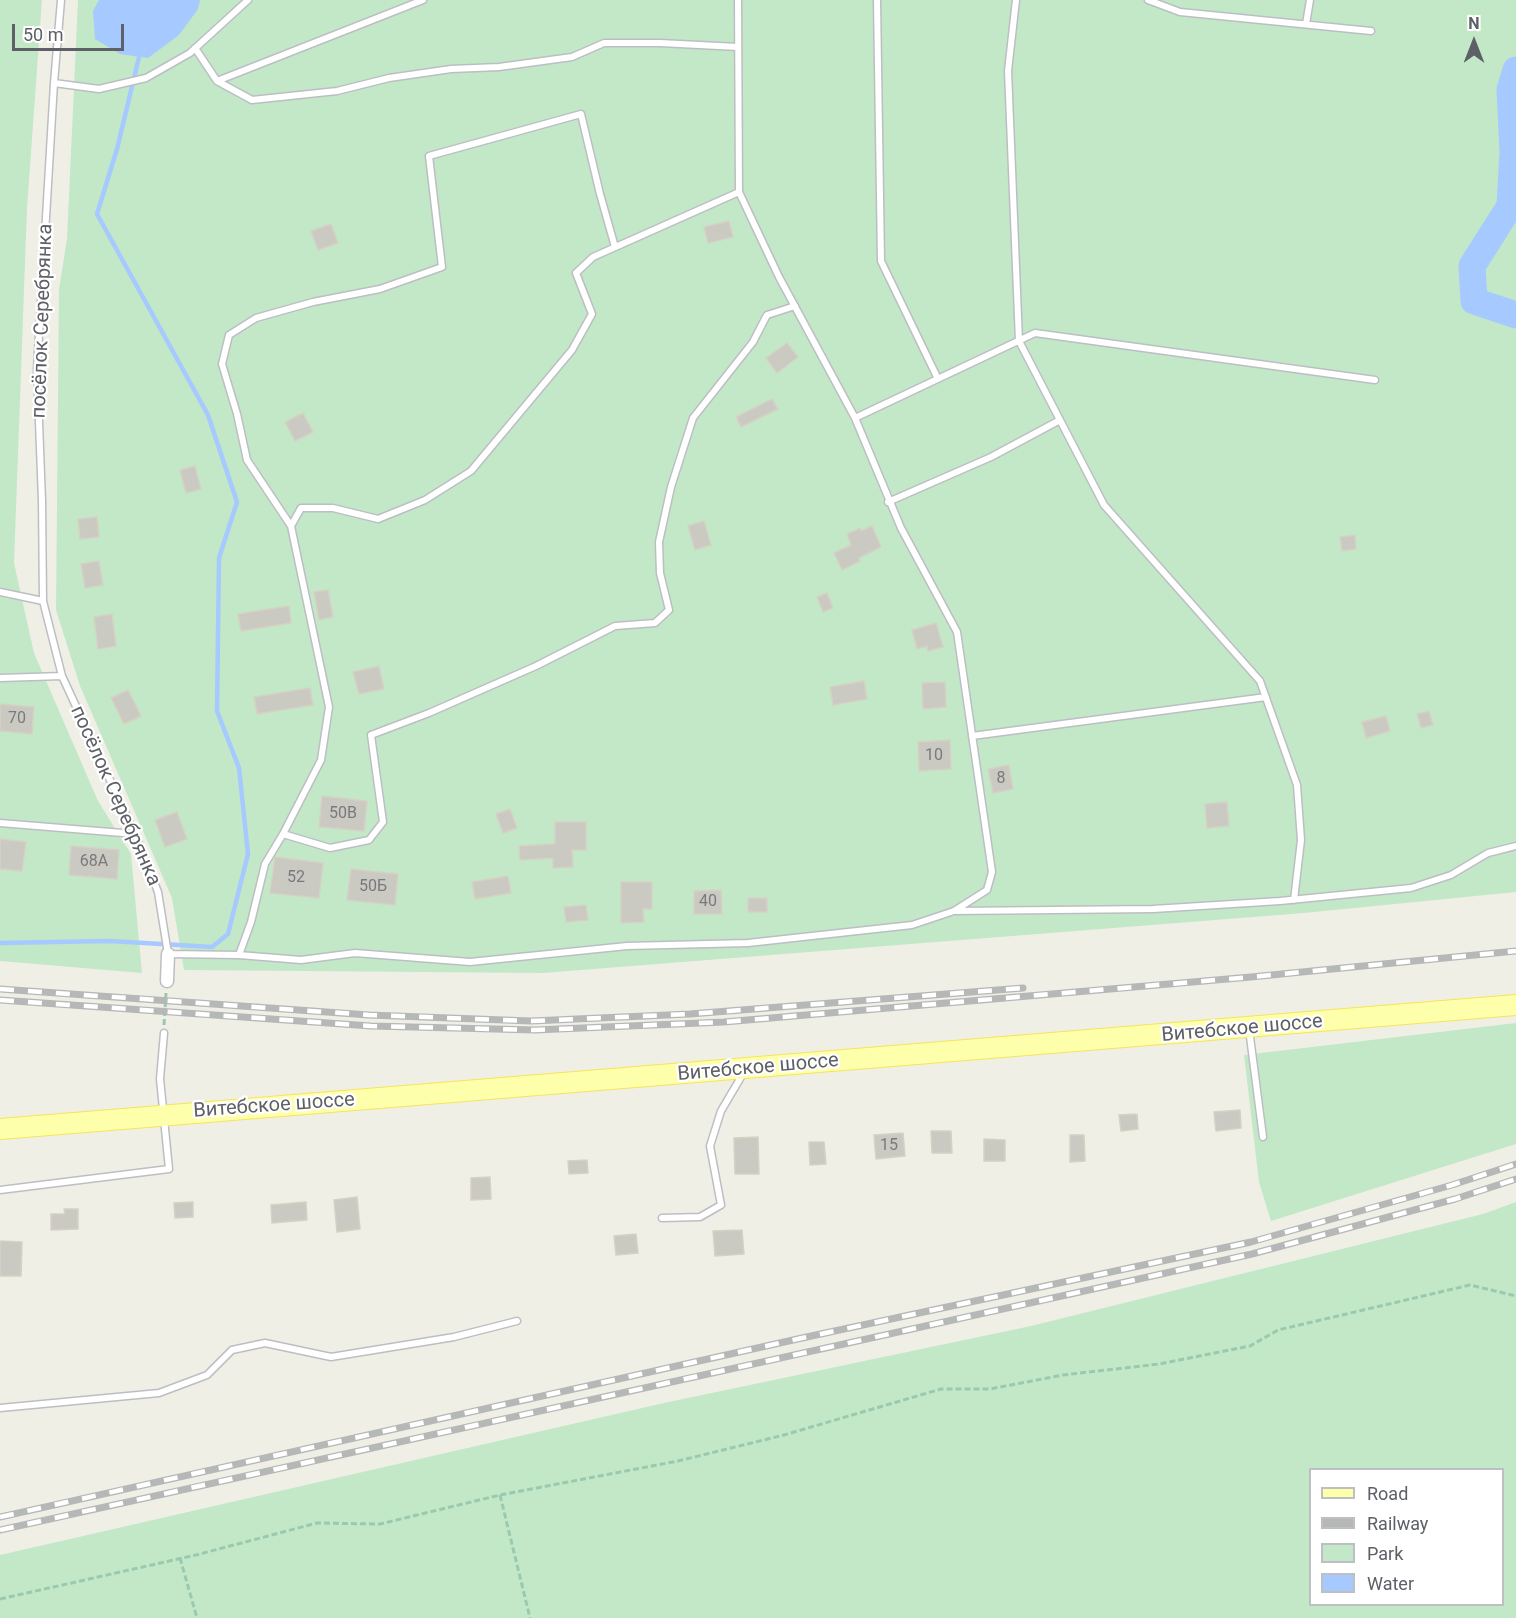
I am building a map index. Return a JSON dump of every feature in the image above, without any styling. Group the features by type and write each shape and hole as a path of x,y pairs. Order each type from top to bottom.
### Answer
{"main road":[{"name":"Витебское шоссе","path":"0,1129 1516,1005"}],"street":[{"path":"167,981 168,954"}],"lane":[{"name":"посёлок Серебрянка","path":"61,0 37,369 43,602 62,676 135,834 158,892 168,954"},
{"path":"54,83 99,89 146,78 195,48 248,0"},
{"path":"217,81 423,0"},
{"path":"168,954 239,955 301,960 355,953 470,962 627,946 760,942 912,925 954,911 987,890 992,872 957,632 888,502 855,418 795,306 739,192 738,0"},
{"path":"877,0 881,261 939,379"},
{"path":"1016,0 1008,71 1019,340 1104,505 1260,681 1297,785 1301,840 1294,900"},
{"path":"1148,0 1168,4 1180,12 1371,31"},
{"path":"1305,24 1310,0"},
{"path":"195,48 217,81 252,100 337,91 389,78 450,69 499,67 572,57 604,43 738,47"},
{"path":"239,955 251,922 264,864 283,834 321,760 329,707 291,526 247,460 237,414 222,364 229,335 256,318 313,302 380,289 442,267 429,156 581,114 615,247"},
{"path":"291,526 301,508 333,508 378,519 426,500 471,471 572,350 592,314 576,273 593,257 739,192"},
{"path":"283,834 330,848 369,840 382,822 371,735 536,666 615,626 655,623 669,610 660,573 659,542 671,487 693,418 753,342 767,315 795,306"},
{"path":"855,418 1035,333 1375,380"},
{"path":"888,502 991,457 1060,420"},
{"path":"0,592 43,602"},
{"path":"0,678 62,676"},
{"path":"972,736 1266,697"},
{"path":"0,823 135,834"},
{"path":"954,911 1153,909 1294,900 1411,888 1451,874 1488,853 1516,846"},
{"path":"1249,1028 1263,1137"},
{"path":"0,1190 169,1169 160,1079 164,1033"},
{"path":"662,1218 699,1217 721,1205 710,1146 721,1111 746,1069"},
{"path":"0,1408 159,1393 207,1376 232,1350 265,1344 331,1357 454,1337 517,1321"}],"path":[{"path":"164,1033 167,981"},
{"path":"0,1599 180,1558 317,1523 380,1524 500,1495 678,1461 795,1432 941,1389 990,1389 1063,1375 1159,1364 1250,1346 1278,1330 1470,1285 1516,1296"},
{"path":"500,1495 530,1618"},
{"path":"180,1558 197,1618"}],"green space":[{"path":"0,0 42,0 27,208 14,563 34,653 98,801 131,854 142,973 0,961"},
{"path":"78,0 1516,0 1516,892 1304,913 543,973 184,970 172,898 80,686 56,610 59,289 67,239"},
{"path":"1516,1023 1516,1144 1271,1221 1259,1182 1244,1055"},
{"path":"1516,1202 1516,1618 0,1618 0,1555 664,1403 1031,1326 1483,1214"}],"water":[{"path":"99,0 200,0 198,9 179,35 148,58 120,54 95,39 93,11"}],"building":[{"path":"729,221 733,237 708,243 704,227"},
{"path":"331,224 338,243 318,250 311,231"},
{"path":"787,343 798,357 777,373 766,358"},
{"path":"772,399 778,409 741,427 736,417"},
{"path":"303,413 313,432 295,441 285,422"},
{"path":"195,466 201,489 186,493 180,470"},
{"path":"97,517 99,537 80,539 78,519"},
{"path":"704,521 711,545 695,550 688,526"},
{"path":"872,526 881,547 842,570 834,553 851,545 847,534"},
{"path":"1355,535 1356,549 1342,551 1340,537"},
{"path":"99,561 103,585 85,588 81,564"},
{"path":"328,590 333,617 319,620 314,592"},
{"path":"827,593 833,608 823,612 817,597"},
{"path":"289,606 291,623 241,631 238,614"},
{"path":"112,614 116,646 98,649 94,617"},
{"path":"936,623 943,647 928,651 927,646 917,649 912,630"},
{"path":"379,666 384,689 359,694 353,672"},
{"path":"864,681 867,699 833,705 830,687"},
{"path":"945,682 946,707 923,709 922,683"},
{"path":"310,688 313,705 257,714 254,697"},
{"path":"128,690 141,716 124,724 111,698"},
{"path":"0,704 34,707 32,734 0,731"},
{"path":"1429,711 1433,725 1421,728 1417,714"},
{"path":"1386,716 1390,731 1366,738 1362,722"},
{"path":"950,740 951,769 919,771 918,742"},
{"path":"1009,765 1013,789 993,793 988,769"},
{"path":"322,796 367,801 364,831 319,827"},
{"path":"1227,802 1229,826 1207,828 1205,804"},
{"path":"510,809 517,828 503,833 496,814"},
{"path":"177,812 187,839 165,847 155,820"},
{"path":"555,822 586,822 586,850 572,850 573,867 553,868 553,858 520,860 519,846 555,844"},
{"path":"0,839 26,842 22,871 0,869"},
{"path":"71,846 119,850 117,879 69,875"},
{"path":"275,857 323,863 319,898 270,893"},
{"path":"351,869 398,874 395,905 347,900"},
{"path":"508,876 511,893 475,899 472,882"},
{"path":"621,882 652,882 652,909 643,909 644,922 621,923"},
{"path":"721,890 722,914 694,914 694,891"},
{"path":"748,898 767,898 767,912 748,912"},
{"path":"586,905 588,920 566,922 564,907"},
{"path":"1240,1110 1241,1128 1216,1131 1214,1112"},
{"path":"1137,1114 1138,1129 1121,1131 1119,1115"},
{"path":"931,1131 951,1131 952,1153 932,1153"},
{"path":"903,1133 905,1156 876,1159 874,1135"},
{"path":"1070,1135 1084,1135 1085,1161 1070,1162"},
{"path":"758,1137 759,1174 735,1174 734,1138"},
{"path":"984,1139 1005,1140 1005,1161 984,1161"},
{"path":"809,1142 824,1142 826,1164 810,1165"},
{"path":"587,1160 588,1173 569,1174 568,1161"},
{"path":"490,1177 491,1199 471,1200 471,1178"},
{"path":"357,1197 360,1229 337,1232 334,1200"},
{"path":"193,1202 193,1217 175,1218 174,1203"},
{"path":"306,1202 307,1220 272,1223 271,1205"},
{"path":"64,1209 78,1209 78,1229 51,1230 51,1214 65,1214"},
{"path":"742,1230 744,1254 715,1256 713,1231"},
{"path":"636,1234 638,1253 616,1255 614,1236"},
{"path":"0,1241 22,1242 21,1276 0,1276"}],"waterway":[{"path":"0,943 110,941 212,947 228,934 248,854 239,768 217,711 219,558 237,502 208,415 97,214 117,149 140,53"},
{"path":"1516,70 1510,90 1513,151 1510,206 1472,266 1474,301 1516,315"}],"railway":[{"path":"0,1000 371,1026 535,1030 724,1022 1251,977 1516,951"},
{"path":"0,989 369,1015 531,1021 690,1014 1023,988"},
{"path":"0,1517 802,1338 1251,1242 1452,1185 1516,1164"},
{"path":"0,1530 1252,1254 1455,1199 1516,1179"}]}
